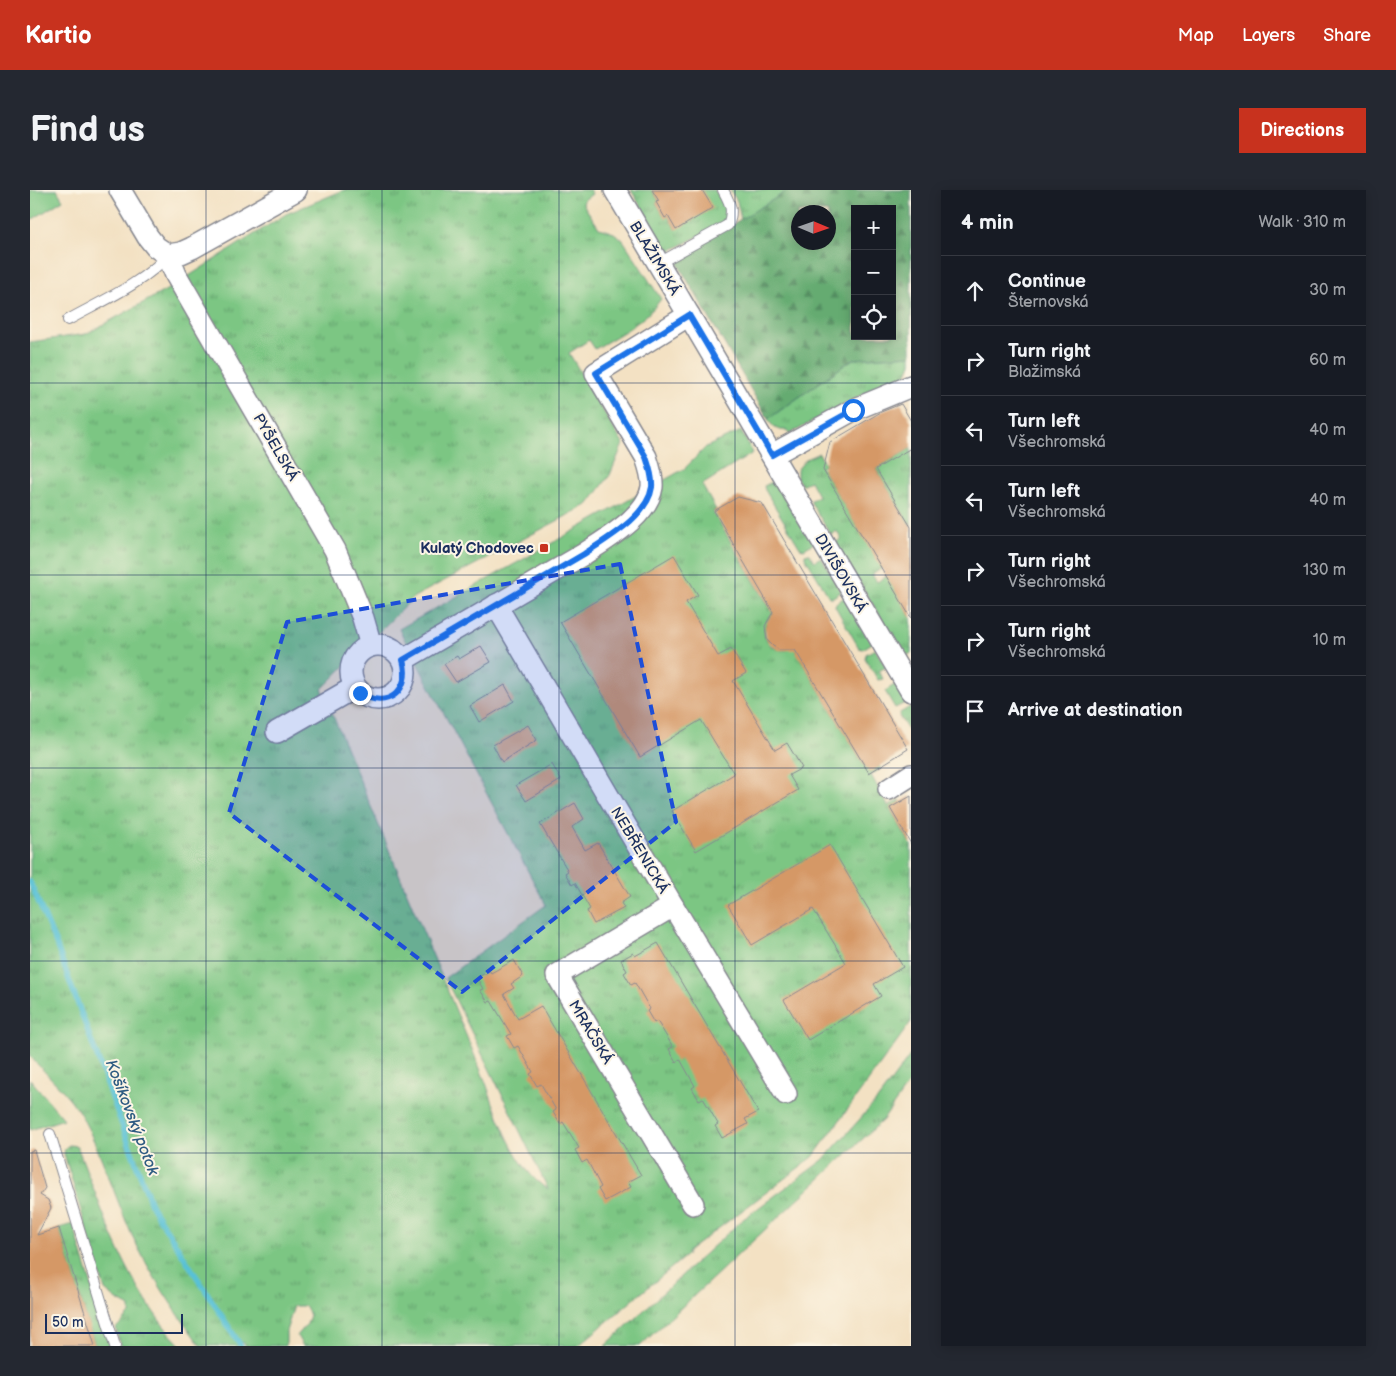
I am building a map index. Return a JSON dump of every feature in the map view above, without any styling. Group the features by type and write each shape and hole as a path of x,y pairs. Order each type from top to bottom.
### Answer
{"street":[{"name":"PYŠELSKÁ","path":"120,190 148,237 156,247 168,255 176,275 336,550 363,618 371,646"},
{"path":"168,255 181,253 192,248 296,190"},
{"name":"BLAŽIMSKÁ","path":"615,190 772,455"},
{"path":"403,660 610,537 636,516 647,501 652,487 651,470 646,457 596,373 689,315"},
{"path":"772,455 853,410 911,386"},
{"name":"DIVIŠOVSKÁ","path":"772,455 911,691"},
{"name":"NEBŘENICKÁ","path":"496,605 786,1094"},
{"path":"371,646 386,646 393,649 403,660 406,676 404,683 394,695 381,700 373,700 360,693 355,687 351,673 354,659 364,649 371,646"},
{"path":"277,732 355,687"},
{"path":"889,789 911,775"},
{"name":"MRAČSKÁ","path":"673,906 557,975 693,1204"}],"lane":[{"path":"659,263 728,225 732,206 723,190"},
{"path":"68,320 140,279 158,267 168,255"},
{"path":"50,1134 114,1346"}],"highlighted area":[{"path":"620,564 676,822 462,992 229,813 287,622"}],"green space":[{"path":"30,190 57,190 63,200 30,221"},
{"path":"344,190 590,190 592,194 584,200 583,204 599,228 614,233 623,240 661,299 647,315 595,349 589,340 569,353 623,444 610,475 589,504 414,597 322,689 486,1083 502,1126 527,1170 548,1189 445,978 546,905 399,629 684,469 706,447 741,431 753,453 702,485 716,510 713,512 773,613 767,620 765,627 767,641 778,649 794,648 869,773 880,766 882,768 871,775 888,806 900,800 901,802 890,809 911,845 911,1022 813,1157 686,1253 688,1254 578,1346 303,1346 297,1336 307,1324 310,1315 305,1306 294,1306 286,1331 286,1346 246,1346 243,1342 237,1346 201,1346 163,1291 138,1248 96,1145 77,1108 30,1056 30,342 86,334 170,288 286,214"},
{"path":"631,190 652,190 659,201 656,203 665,217 668,216 676,230 702,190 715,190 727,210 726,222 668,252"},
{"path":"730,190 789,190 741,220 737,201"},
{"path":"789,190 911,190 911,355 853,359 768,419 675,259"},
{"path":"911,355 911,363 905,378 867,392 790,434 787,430 776,428 768,419 853,359"},
{"path":"911,448 911,527 876,469"},
{"path":"819,453 825,465 821,467 882,568 872,575 877,582 887,576 911,618 911,653 905,657 835,543 841,539 837,531 831,535 810,501 818,496 810,481 801,485 797,478 797,470 806,459"},
{"path":"776,480 814,543 804,549 800,548 765,490 764,486"},
{"path":"809,553 814,561 821,557 841,592 833,597 829,597 805,557 805,554"},
{"path":"845,597 872,643 863,649 859,648 835,606 836,603"},
{"path":"875,649 886,667 879,671 883,679 878,680 865,658 866,654"},
{"path":"896,684 907,702 895,708 885,691"},
{"path":"910,707 911,735 899,716 900,713"},
{"path":"911,1054 911,1080 883,1120 640,1346 605,1346 742,1220 823,1160 878,1099"},
{"path":"30,1079 64,1119 30,1130"},
{"path":"69,1145 77,1146 108,1226 132,1277 162,1324 181,1346 120,1346 116,1328 130,1314 130,1307 105,1290 64,1154 65,1148"},
{"path":"73,1224 110,1346 95,1346 59,1228"}],"building":[{"path":"652,190 702,190 713,208 676,230 668,216 665,218 656,202 659,201"},
{"path":"901,404 911,421 911,448 876,469 911,527 911,618 823,470 830,442 881,412"},
{"path":"738,497 762,503 908,749 869,773 795,650 779,650 767,640 765,626 773,612 714,511"},
{"path":"674,555 698,595 686,602 718,656 731,649 746,673 733,681 775,750 787,743 802,768 789,775 798,790 696,851 672,811 734,774 701,720 640,757 560,622"},
{"path":"481,646 491,662 456,682 444,664 457,656 459,659"},
{"path":"505,685 514,701 479,722 470,706"},
{"path":"528,725 537,740 502,762 493,745"},
{"path":"552,764 561,780 526,801 516,785"},
{"path":"911,796 911,844 890,808"},
{"path":"575,803 584,819 572,827 585,850 598,843 630,897 621,903 624,908 594,924 587,911 590,909 575,883 572,885 565,873 568,871 540,824"},
{"path":"830,845 903,967 874,984 881,996 808,1040 784,1000 846,963 813,909 752,945 728,905"},
{"path":"658,943 758,1112 745,1119 748,1124 722,1138 715,1126 718,1124 703,1098 699,1100 692,1088 695,1086 680,1059 676,1062 669,1049 673,1047 657,1021 654,1023 647,1011 650,1009 635,983 631,985 624,973 627,971 621,960 633,953 635,956"},
{"path":"514,960 523,976 511,984 514,988 504,994 518,1019 541,1006 641,1175 628,1182 631,1187 605,1201 598,1189 601,1187 587,1160 582,1163 575,1150 579,1148 563,1122 560,1124 553,1112 556,1110 541,1084 537,1086 530,1074 533,1072 518,1046 514,1048 507,1036 511,1034 491,1001 488,1002 480,990 483,989 477,978 490,971 491,973"},
{"path":"34,1150 45,1188 40,1195 48,1200 51,1208 37,1235 59,1228 95,1346 30,1346 30,1151"}],"waterway":[{"name":"Košíkovský potok","path":"30,882 56,944 152,1207 241,1346"}],"place":[{"name":"Kulatý Chodovec","path":"544,548"}],"route":[{"path":"360,693 373,700 381,700 394,695 400,690 406,676 403,660 584,554 610,537 636,516 647,501 652,487 651,470 646,457 596,373 689,315 772,455 853,410"}]}
